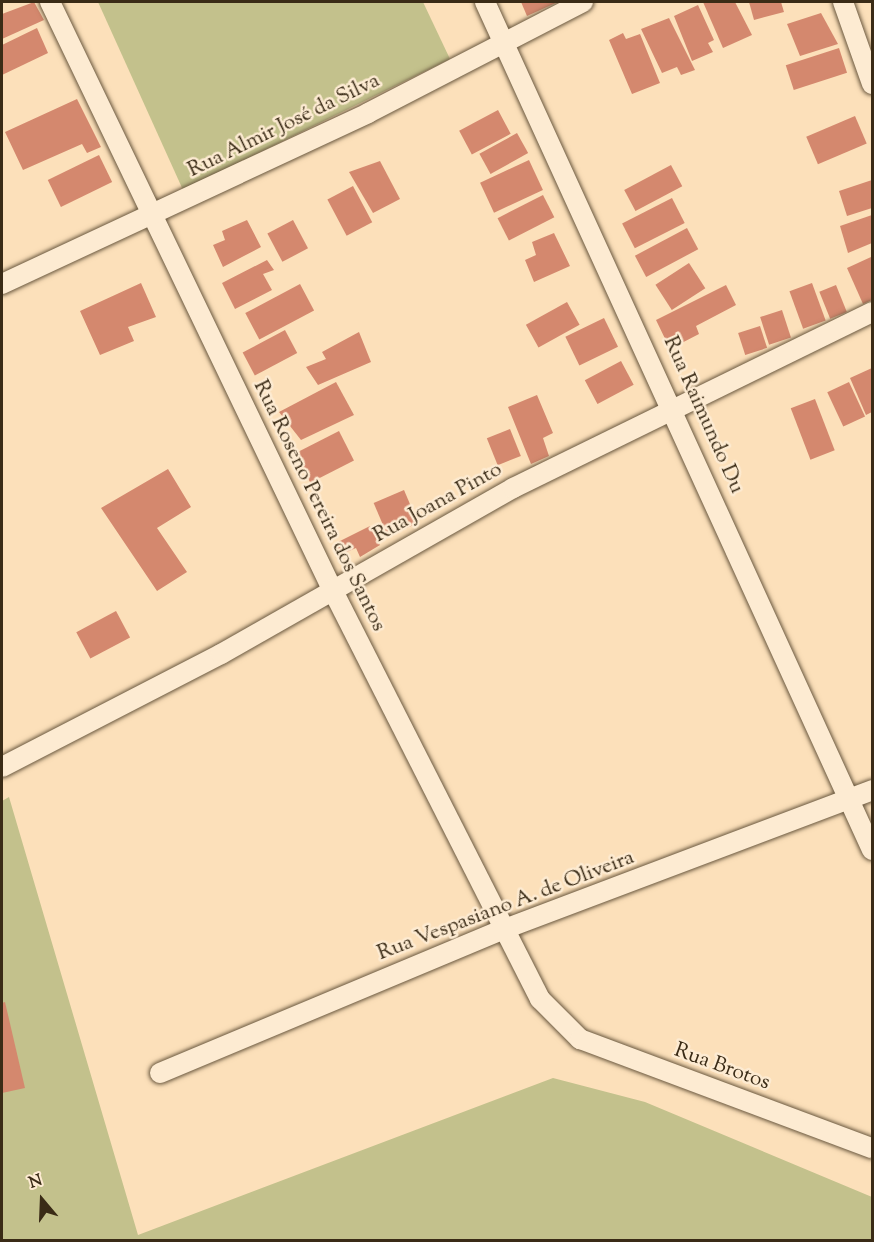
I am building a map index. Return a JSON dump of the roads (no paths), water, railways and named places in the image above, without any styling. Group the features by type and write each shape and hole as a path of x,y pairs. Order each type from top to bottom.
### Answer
{"street":[{"name":"Rua Roseno Pereira dos Santos","path":"50,2 332,589 502,930 560,1023"},
{"name":"Rua Raimundo Du","path":"484,2 673,406 873,850"},
{"name":"Rua Almir José da Silva","path":"2,284 152,217 583,2"},
{"path":"843,2 873,84"},
{"name":"Rua Joana Pinto","path":"2,767 221,654 332,589 673,406 873,312"},
{"name":"Rua Vespasiano A. de Oliveira","path":"160,1073 502,930 849,801 873,790"},
{"name":"Rua Brotos","path":"560,1023 580,1040 873,1148"}]}
